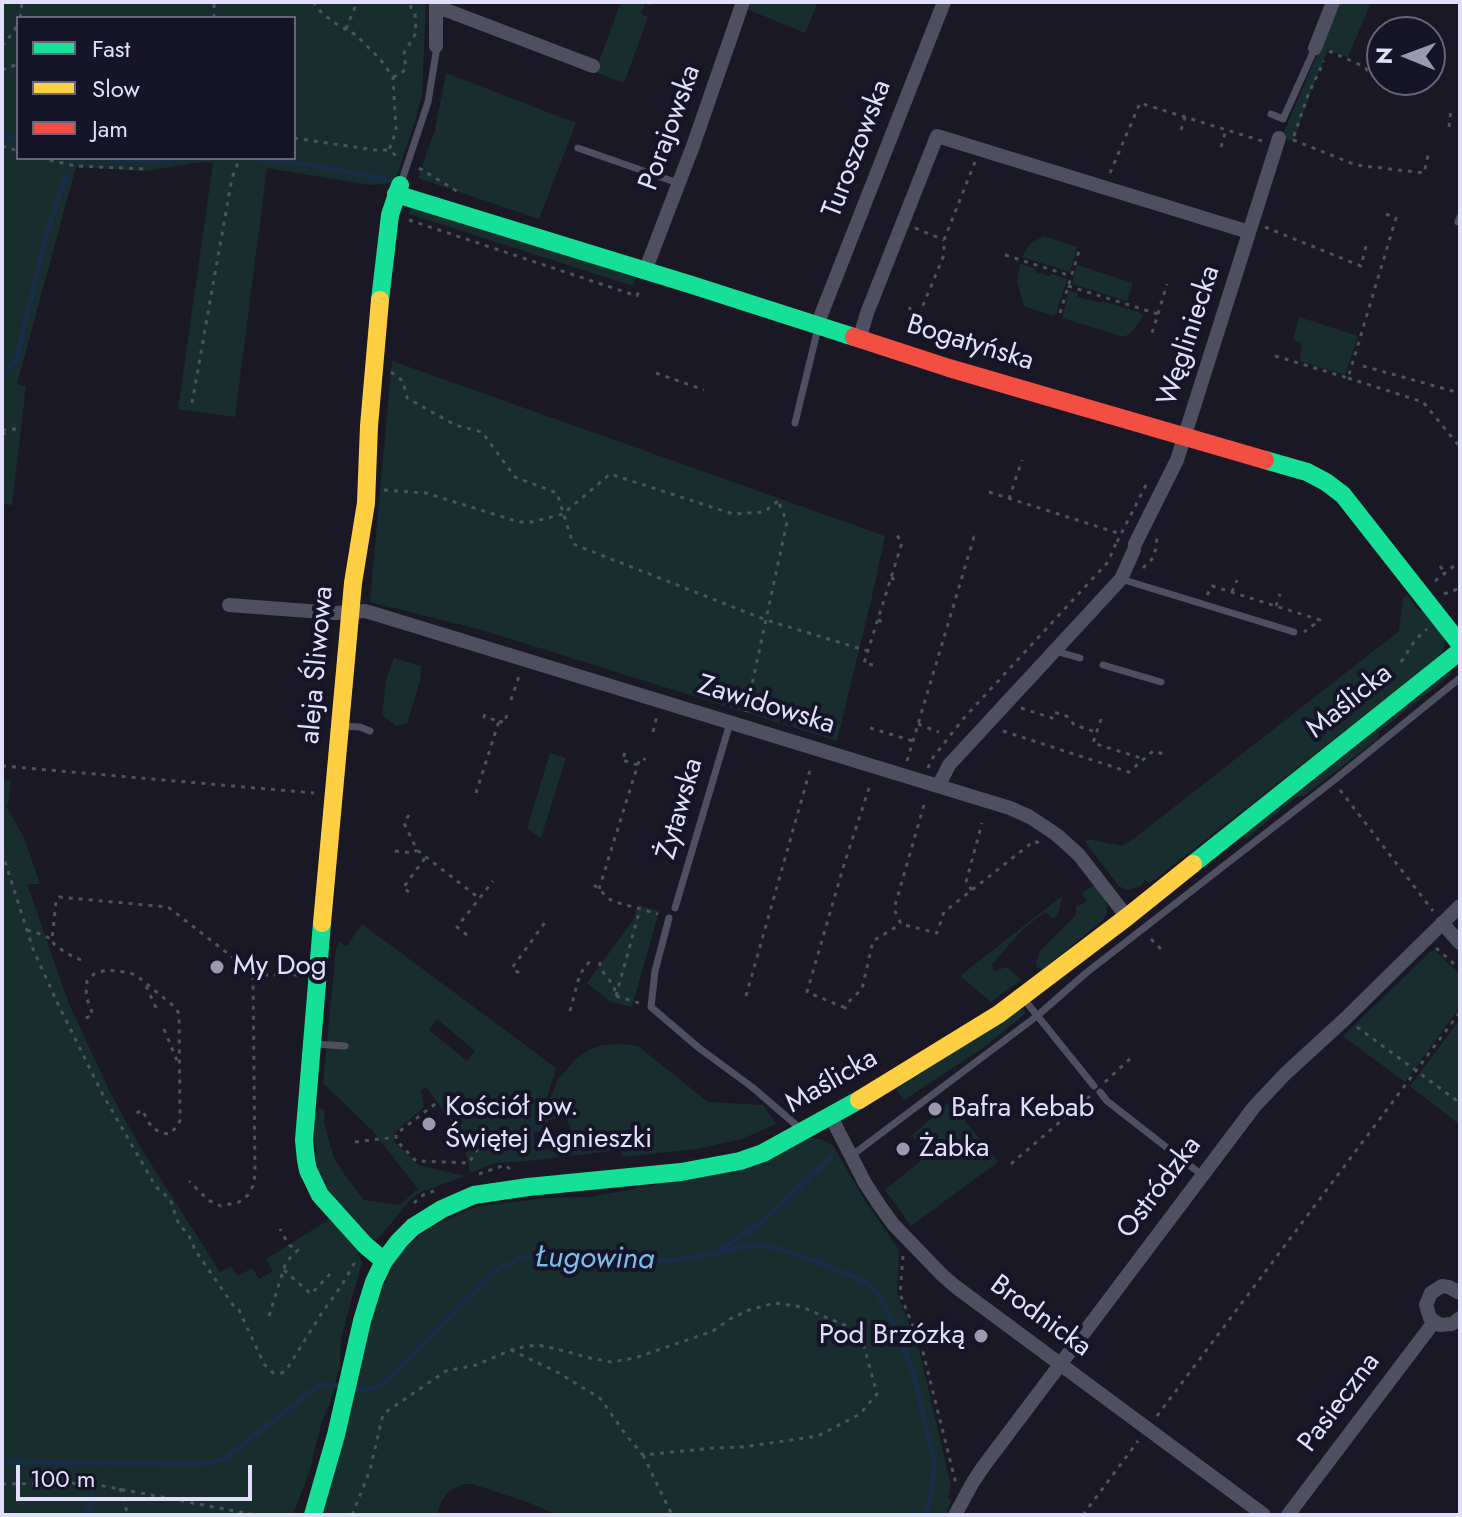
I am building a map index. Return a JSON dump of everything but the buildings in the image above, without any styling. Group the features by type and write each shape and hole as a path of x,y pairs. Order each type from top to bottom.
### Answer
{"street":[{"name":"Porajowska","path":"645,271 743,2"},
{"name":"Turoszowska","path":"820,320 944,2"},
{"path":"1315,48 1333,2"},
{"path":"436,5 593,66"},
{"name":"aleja Śliwowa","path":"436,5 436,49"},
{"path":"859,340 937,136 1104,188 1256,229"},
{"name":"Węgliniecka","path":"939,785 949,765 1121,579 1177,460 1287,141"},
{"name":"Bogatyńska","path":"398,190 645,271 820,320 859,340 1307,472 1343,495 1458,656"},
{"name":"aleja Śliwowa","path":"384,1261 365,1245 320,1195 306,1160 304,1140 351,612 366,503 379,302 390,215 398,190"},
{"name":"Zawidowska","path":"229,605 372,613 1010,808 1057,835 1079,855 1127,917"},
{"name":"Maślicka","path":"313,1515 368,1302 384,1261 413,1227 442,1209 474,1195 722,1165 763,1153 831,1117 999,1014 1458,656"},
{"name":"Ostródzka","path":"955,1515 983,1467 1254,1107 1460,906"},
{"path":"1442,923 1460,943"},
{"name":"Brodnicka","path":"831,1117 893,1224 956,1287 1264,1515"},
{"path":"1460,1293 1442,1286 1427,1298 1426,1312 1434,1322 1446,1325 1460,1318"},
{"name":"Pasieczna","path":"1288,1515 1434,1322"}],"lane":[{"path":"1271,114 1283,119 1315,48"},
{"name":"aleja Śliwowa","path":"398,190 428,102 436,49"},
{"path":"578,148 678,183"},
{"path":"795,423 820,320"},
{"path":"1121,579 1297,634"},
{"path":"1055,651 1080,658"},
{"path":"1103,665 1161,682"},
{"path":"851,1156 1037,1016 1086,973 1460,678"},
{"name":"Żytawska","path":"675,908 736,724"},
{"path":"340,726 370,731"},
{"path":"1232,832 1245,848"},
{"path":"669,918 655,971 651,1007 804,1131"},
{"path":"1021,996 1107,1101 1202,1175"},
{"path":"312,1044 345,1046"}],"path":[{"path":"313,2 333,22 356,35 393,77 396,131 389,150"},
{"path":"346,29 357,2"},
{"path":"393,77 406,68 404,53 416,33 415,14 410,2"},
{"path":"2,46 16,27"},
{"path":"1366,69 1329,51 1287,141 1356,165 1424,173 1429,151"},
{"path":"1104,188 1140,103 1262,141"},
{"path":"1449,127 1451,109"},
{"path":"1181,130 1185,117"},
{"path":"1221,147 1226,130"},
{"path":"296,138 389,150 408,163"},
{"path":"919,315 944,255 944,240 980,150"},
{"path":"49,160 76,166 146,169"},
{"path":"192,403 232,178 239,160"},
{"path":"1348,378 1396,218 1386,214"},
{"path":"402,218 637,296 645,271"},
{"path":"903,223 944,240"},
{"path":"1256,229 1361,266 1366,246"},
{"path":"1060,313 1079,251"},
{"path":"1005,255 1071,276"},
{"path":"1151,336 1167,284"},
{"path":"1068,286 1158,314"},
{"path":"909,307 919,315 935,346 931,362"},
{"path":"1275,356 1423,402 1460,447"},
{"path":"1363,366 1460,393"},
{"path":"388,369 403,381 407,398 455,425 482,432 515,477 557,493 573,544 766,620 868,651"},
{"path":"656,373 704,390"},
{"path":"2,432 17,429"},
{"path":"1009,499 1022,460"},
{"path":"377,490 426,493 519,522 563,514 610,474 733,514 764,512 778,500 787,522 766,620 736,724"},
{"path":"927,772 931,760 963,719 1108,562 1150,478"},
{"path":"989,492 1121,534"},
{"path":"873,665 864,663 902,543 897,535"},
{"path":"907,761 974,537 978,539"},
{"path":"1428,586 1460,561"},
{"path":"1440,566 1445,573"},
{"path":"891,578 899,581"},
{"path":"1232,592 1237,580"},
{"path":"1202,604 1212,586 1320,620 1297,634"},
{"path":"1436,596 1460,588"},
{"path":"1276,606 1280,594"},
{"path":"878,620 886,623"},
{"path":"1401,662 1429,622"},
{"path":"511,700 522,667"},
{"path":"1015,706 1052,718 1054,712 1069,717 1074,725 1096,732"},
{"path":"653,732 659,710"},
{"path":"486,711 484,717 504,723 507,715"},
{"path":"1101,719 1093,743 1144,759"},
{"path":"476,793 499,721"},
{"path":"918,724 939,732"},
{"path":"870,728 913,741"},
{"path":"997,729 1129,772 1153,751 1164,754"},
{"path":"625,753 622,760 638,765"},
{"path":"599,889 639,761 643,762 645,758"},
{"path":"2,766 334,794"},
{"path":"746,996 810,770"},
{"path":"1333,781 1442,923"},
{"path":"852,1011 807,992 869,788"},
{"path":"901,924 894,909 924,805"},
{"path":"409,815 404,823 417,850 479,898"},
{"path":"972,890 966,882 982,823"},
{"path":"843,1007 862,989 873,941 901,924 937,933 944,912 1034,841 1043,846 1048,840"},
{"path":"395,851 413,853 417,850"},
{"path":"2,852 33,949 103,1095 156,1187 170,1199 178,1222 195,1250 239,1310 264,1364 271,1371 282,1373 287,1369 365,1245"},
{"path":"409,892 403,888 426,857"},
{"path":"467,935 457,927 493,881"},
{"path":"594,885 612,901 659,915"},
{"path":"52,940 59,897 168,907 254,975 308,975"},
{"path":"616,996 640,909"},
{"path":"519,973 512,968 546,921"},
{"path":"27,930 44,935 66,953 81,960"},
{"path":"1143,931 1165,953"},
{"path":"1430,949 1437,948 1460,969"},
{"path":"570,1011 580,974 593,957"},
{"path":"600,962 600,968 614,986 616,996"},
{"path":"86,1018 93,1015 86,996 87,981 99,971 106,970 136,975 176,1008 179,1014 178,1126 169,1134 162,1133 152,1128 142,1110 135,1114"},
{"path":"189,1181 208,1200 221,1206 239,1202 253,1186 254,975"},
{"path":"146,986 157,1010"},
{"path":"616,996 651,1007"},
{"path":"1083,1515 1460,1012"},
{"path":"1345,1019 1460,1103"},
{"path":"164,1029 178,1063"},
{"path":"1011,1164 1131,1058"},
{"path":"435,1104 396,1134 396,1140 416,1161 469,1163 477,1150 464,1134 460,1137"},
{"path":"355,1142 396,1137"},
{"path":"269,1316 286,1262 300,1251 289,1245 280,1229"},
{"path":"910,1244 904,1251 900,1294 922,1348 957,1489 965,1496"},
{"path":"284,1270 311,1294 330,1274"},
{"path":"352,1515 370,1470 383,1414 446,1371 476,1365 511,1350 537,1345 611,1362 635,1358 713,1331 749,1310 775,1303 802,1307 849,1327 864,1346 877,1394 860,1414 818,1436 743,1447 643,1455"},
{"path":"511,1350 557,1372 600,1398 643,1455 672,1515"},
{"path":"2,1484 88,1483 256,1515"},
{"path":"120,1488 128,1515"}],"green space":[{"path":"2,2 426,2 422,96 394,183 370,185 267,168 235,417 178,409 213,163 201,162 146,171 76,167 17,384 26,386 12,505 2,504"},
{"path":"621,2 653,2 652,6 645,4 641,14 648,17 624,83 595,72"},
{"path":"750,2 818,2 805,33 747,9"},
{"path":"1339,2 1371,2 1348,57 1328,50 1293,142 1281,136"},
{"path":"446,73 576,123 539,219 418,178 435,130"},
{"path":"412,204 636,277 633,286 409,214"},
{"path":"1043,236 1077,247 1070,272 1022,257 1030,244"},
{"path":"1020,264 1035,268 1035,272 1067,279 1054,316 1024,306 1017,281"},
{"path":"1077,265 1133,283 1127,301 1072,284"},
{"path":"1069,291 1078,293 1077,297 1102,301 1143,315 1133,331 1124,337 1062,318"},
{"path":"1299,317 1358,336 1345,375 1300,361 1301,343 1293,340"},
{"path":"392,361 885,536 837,741 482,630 370,602"},
{"path":"1407,595 1420,612 1425,609 1445,640 1440,656 1149,884 1146,880 1139,887 1126,890 1119,886 1085,842 1088,839 1122,846 1136,837 1399,631 1403,598"},
{"path":"394,658 421,666 420,681 407,723 396,726 382,715 386,680"},
{"path":"1447,668 1452,674 1380,731 1377,739 1304,796 1297,797 1246,839 1241,832"},
{"path":"550,753 566,758 541,838 527,828"},
{"path":"2,780 11,781 8,806 4,802 24,838 40,884 27,884 69,1004 110,1092 139,1145 220,1272 231,1266 238,1276 252,1268 259,1279 273,1271 266,1259 330,1219 355,1245 362,1262 341,1338 340,1364 331,1401 293,1515 2,1515"},
{"path":"1095,885 1106,901 1107,913 1103,920 1042,970 1037,968 1040,951 1076,915 1076,907 1087,901 1082,893"},
{"path":"1062,896 1054,919 1045,912 1024,928 992,964 994,971 1007,967 1021,980 991,1002 960,976"},
{"path":"638,905 659,911 632,1007 611,1002 587,983 633,920"},
{"path":"362,924 556,1068 547,1098 551,1097 558,1079 577,1058 603,1045 622,1044 638,1046 708,1102 763,1105 776,1124 742,1139 697,1149 622,1157 621,1150 496,1163 470,1173 463,1138 426,1087 421,1090 424,1107 394,1133 394,1141 418,1165 465,1176 421,1192 411,1199 377,1239 369,1239 344,1213 317,1171 313,1115 319,1108 325,1110 324,1121 334,1158 364,1200 400,1205 418,1189 373,1131 323,1083 336,949 339,942 347,946","holes":["437,1019 475,1051 467,1061 429,1030","567,1117 574,1144 536,1151 533,1132 549,1130 548,1120"]},
{"path":"1431,951 1435,951 1460,974 1460,1007 1405,1082 1343,1036"},
{"path":"1024,1009 1025,1014 983,1048 904,1100 902,1098 896,1088 1014,1010"},
{"path":"1460,1019 1460,1125 1410,1086"},
{"path":"950,1102 998,1162 911,1226 885,1190 928,1155 912,1135"},
{"path":"804,1138 821,1139 833,1145 862,1196 899,1250 897,1293 919,1350 951,1485 948,1498 951,1500 946,1515 558,1515 527,1502 464,1484 449,1491 437,1515 318,1515 377,1296 401,1252 431,1227 478,1206 547,1198 590,1197 665,1183"}],"waterway":[{"path":"2,134 16,140"},
{"path":"137,160 162,160"},
{"path":"268,160 390,180"},
{"path":"2,374 16,361 46,235 66,175"},
{"path":"719,1253 772,1213 832,1155"},
{"name":"Ługowina","path":"352,1388 368,1390 382,1385 495,1271 519,1259 547,1256 668,1261 764,1245 853,1276 867,1283 878,1294 898,1332 914,1375 934,1461 926,1515"},
{"name":"Ługowina","path":"2,1462 212,1462 227,1457 320,1384 342,1386"},
{"path":"87,1513 92,1494"}],"traffic: fast":[{"path":"380,300 390,215 400,185"},
{"path":"396,194 854,337"},
{"path":"1265,460 1307,472 1343,495 1460,644"},
{"path":"1193,864 1460,651"},
{"path":"322,923 304,1140 306,1160 320,1195 365,1245 384,1261"},
{"path":"313,1515 374,1282 384,1261 413,1227 442,1209 474,1195 681,1172 740,1161 763,1153 859,1100"}],"traffic: slow":[{"path":"322,923 353,583 366,503 380,300"},
{"path":"859,1100 999,1014 1193,864"}],"traffic: jam":[{"path":"854,337 949,368 1265,460"}],"place":[{"name":"My Dog","path":"217,967"},
{"name":"Bafra Kebab","path":"935,1109"},
{"name":"Kościół pw. Świętej Agnieszki","path":"429,1124"},
{"name":"Żabka","path":"903,1149"},
{"name":"Pod Brzózką","path":"981,1336"}]}
